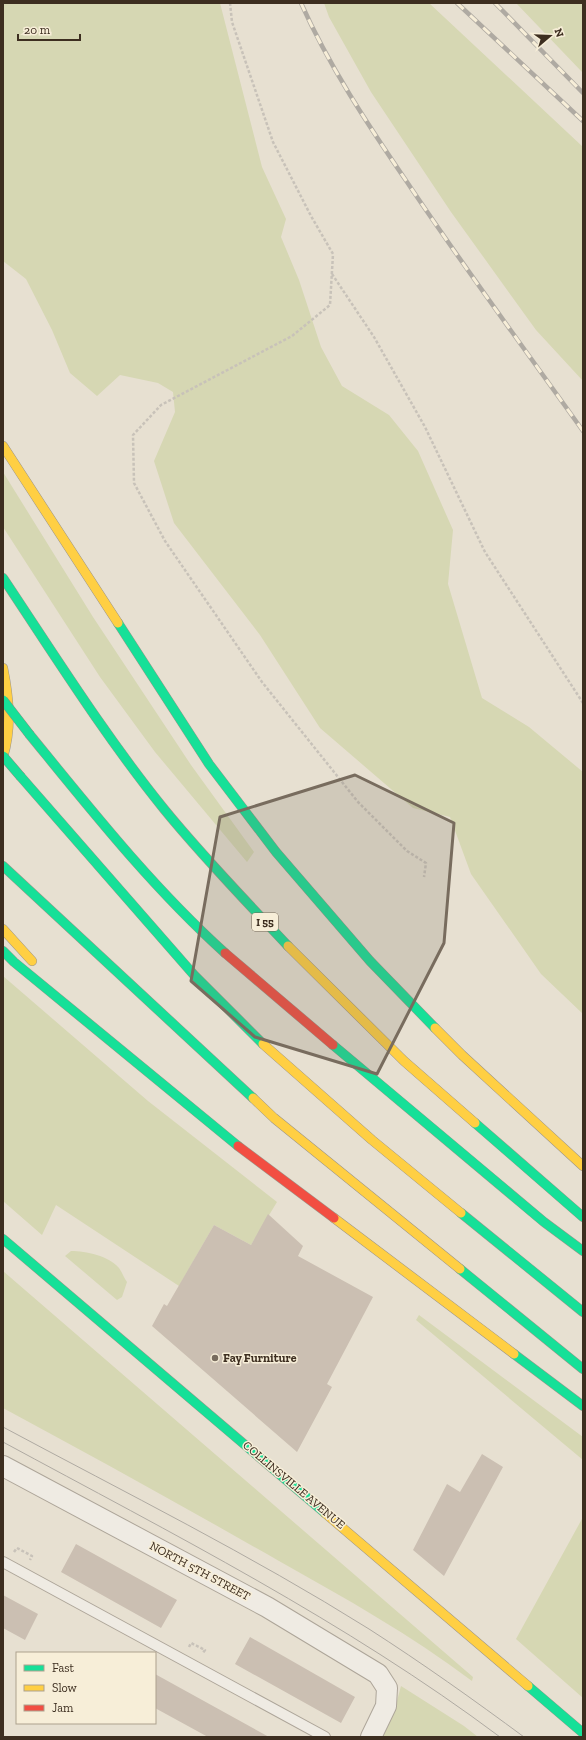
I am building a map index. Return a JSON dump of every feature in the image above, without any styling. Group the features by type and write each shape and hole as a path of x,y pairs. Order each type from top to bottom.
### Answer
{"main road":[{"path":"3,446 209,764 276,852 370,961 462,1055 583,1166"},
{"name":"I 55","path":"3,578 97,718 164,809 224,878 291,949 404,1061 583,1217"},
{"path":"3,668 8,692 10,724 3,756 104,874 194,975 278,1059 372,1140 583,1312"},
{"path":"3,700 108,831 161,890 210,939 260,984 544,1222 583,1251"},
{"path":"3,866 274,1118 583,1369"},
{"path":"3,929 38,967"},
{"path":"3,951 14,962 101,1032 234,1143 583,1406"},
{"path":"49,978 101,1032"},
{"name":"COLLINSVILLE AVENUE","path":"3,1239 583,1733"}],"street":[{"name":"NORTH 5TH STREET","path":"3,1466 267,1606 378,1674 387,1688 386,1706 371,1737"}],"lane":[{"path":"3,1562 325,1737"}],"path":[{"path":"230,3 232,22 273,142 311,216 333,254 330,305 318,317 292,336 161,405 133,435 134,483 165,541 262,682 358,802 407,851 426,863 424,876"},
{"path":"332,274 374,337 425,427 485,552 583,703"}],"highlighted area":[{"path":"355,775 454,823 444,943 377,1074 255,1037 191,981 220,817"}],"green space":[{"path":"3,3 220,3 262,167 286,219 281,237 299,280 321,347 342,386 389,415 418,451 453,530 448,584 482,698 529,727 583,772 583,1014 541,974 471,874 450,817 413,808 320,728 260,635 174,523 154,461 175,412 173,392 158,383 120,375 97,396 70,373 52,330 26,279 3,261"},
{"path":"324,3 429,3 583,147 583,381 536,330 451,212 371,92 329,17"},
{"path":"516,3 583,3 583,73"},
{"path":"3,472 93,617 191,765 254,852 247,862 155,752 100,677 3,527"},
{"path":"3,976 148,1101 277,1202 251,1245 214,1225 179,1286 56,1205 42,1235 3,1201"},
{"path":"71,1251 97,1255 115,1264 127,1282 122,1297 117,1300 65,1256"},
{"path":"3,1271 473,1677 472,1681 425,1648 353,1603 176,1503 3,1408"},
{"path":"419,1315 583,1437 583,1460 416,1320"},
{"path":"583,1517 583,1698 516,1639"},
{"path":"401,1686 464,1726 478,1737 383,1737 394,1712"}],"building":[{"path":"268,1214 303,1246 298,1256 373,1297 327,1384 332,1387 297,1452 152,1326 164,1304 167,1306 214,1225 251,1245"},
{"path":"482,1454 503,1467 444,1576 413,1550 447,1484 460,1492"},
{"path":"76,1544 177,1600 161,1628 61,1572"},
{"path":"3,1595 38,1614 25,1640 3,1628"},
{"path":"250,1637 355,1697 341,1723 235,1664"},
{"path":"156,1675 269,1737 208,1737 156,1709"}],"tram line":[{"path":"3,1427 234,1550 324,1602 409,1655 524,1737"},
{"path":"3,1442 257,1580 381,1655 500,1737"}],"railway":[{"path":"301,3 324,50 378,139 450,245 583,431"},
{"path":"457,3 583,121"},
{"path":"495,3 583,93"}],"traffic: fast":[{"path":"3,578 81,695 142,781 194,844 288,946"},
{"path":"118,623 209,764 276,852 370,961 435,1028"},
{"path":"3,700 30,735"},
{"path":"30,735 123,848 172,902 225,953"},
{"path":"3,756 21,777"},
{"path":"21,777 194,975 263,1044"},
{"path":"3,866 253,1098"},
{"path":"3,951 14,962 238,1146"},
{"path":"333,1045 544,1222 583,1251"},
{"path":"475,1123 583,1217"},
{"path":"461,1213 583,1312"},
{"path":"3,1239 325,1513"},
{"path":"460,1269 583,1369"},
{"path":"514,1354 583,1406"},
{"path":"528,1686 583,1733"}],"traffic: slow":[{"path":"3,446 118,623"},
{"path":"3,668 9,712 8,735 3,757"},
{"path":"3,929 32,961"},
{"path":"288,946 404,1061 475,1123"},
{"path":"435,1028 462,1055 583,1166"},
{"path":"263,1044 372,1140 461,1213"},
{"path":"253,1098 274,1118 460,1269"},
{"path":"334,1218 514,1354"},
{"path":"325,1513 528,1686"}],"traffic: jam":[{"path":"225,953 333,1045"},
{"path":"238,1146 334,1218"}],"place":[{"name":"Fay Furniture","path":"215,1358"}]}
